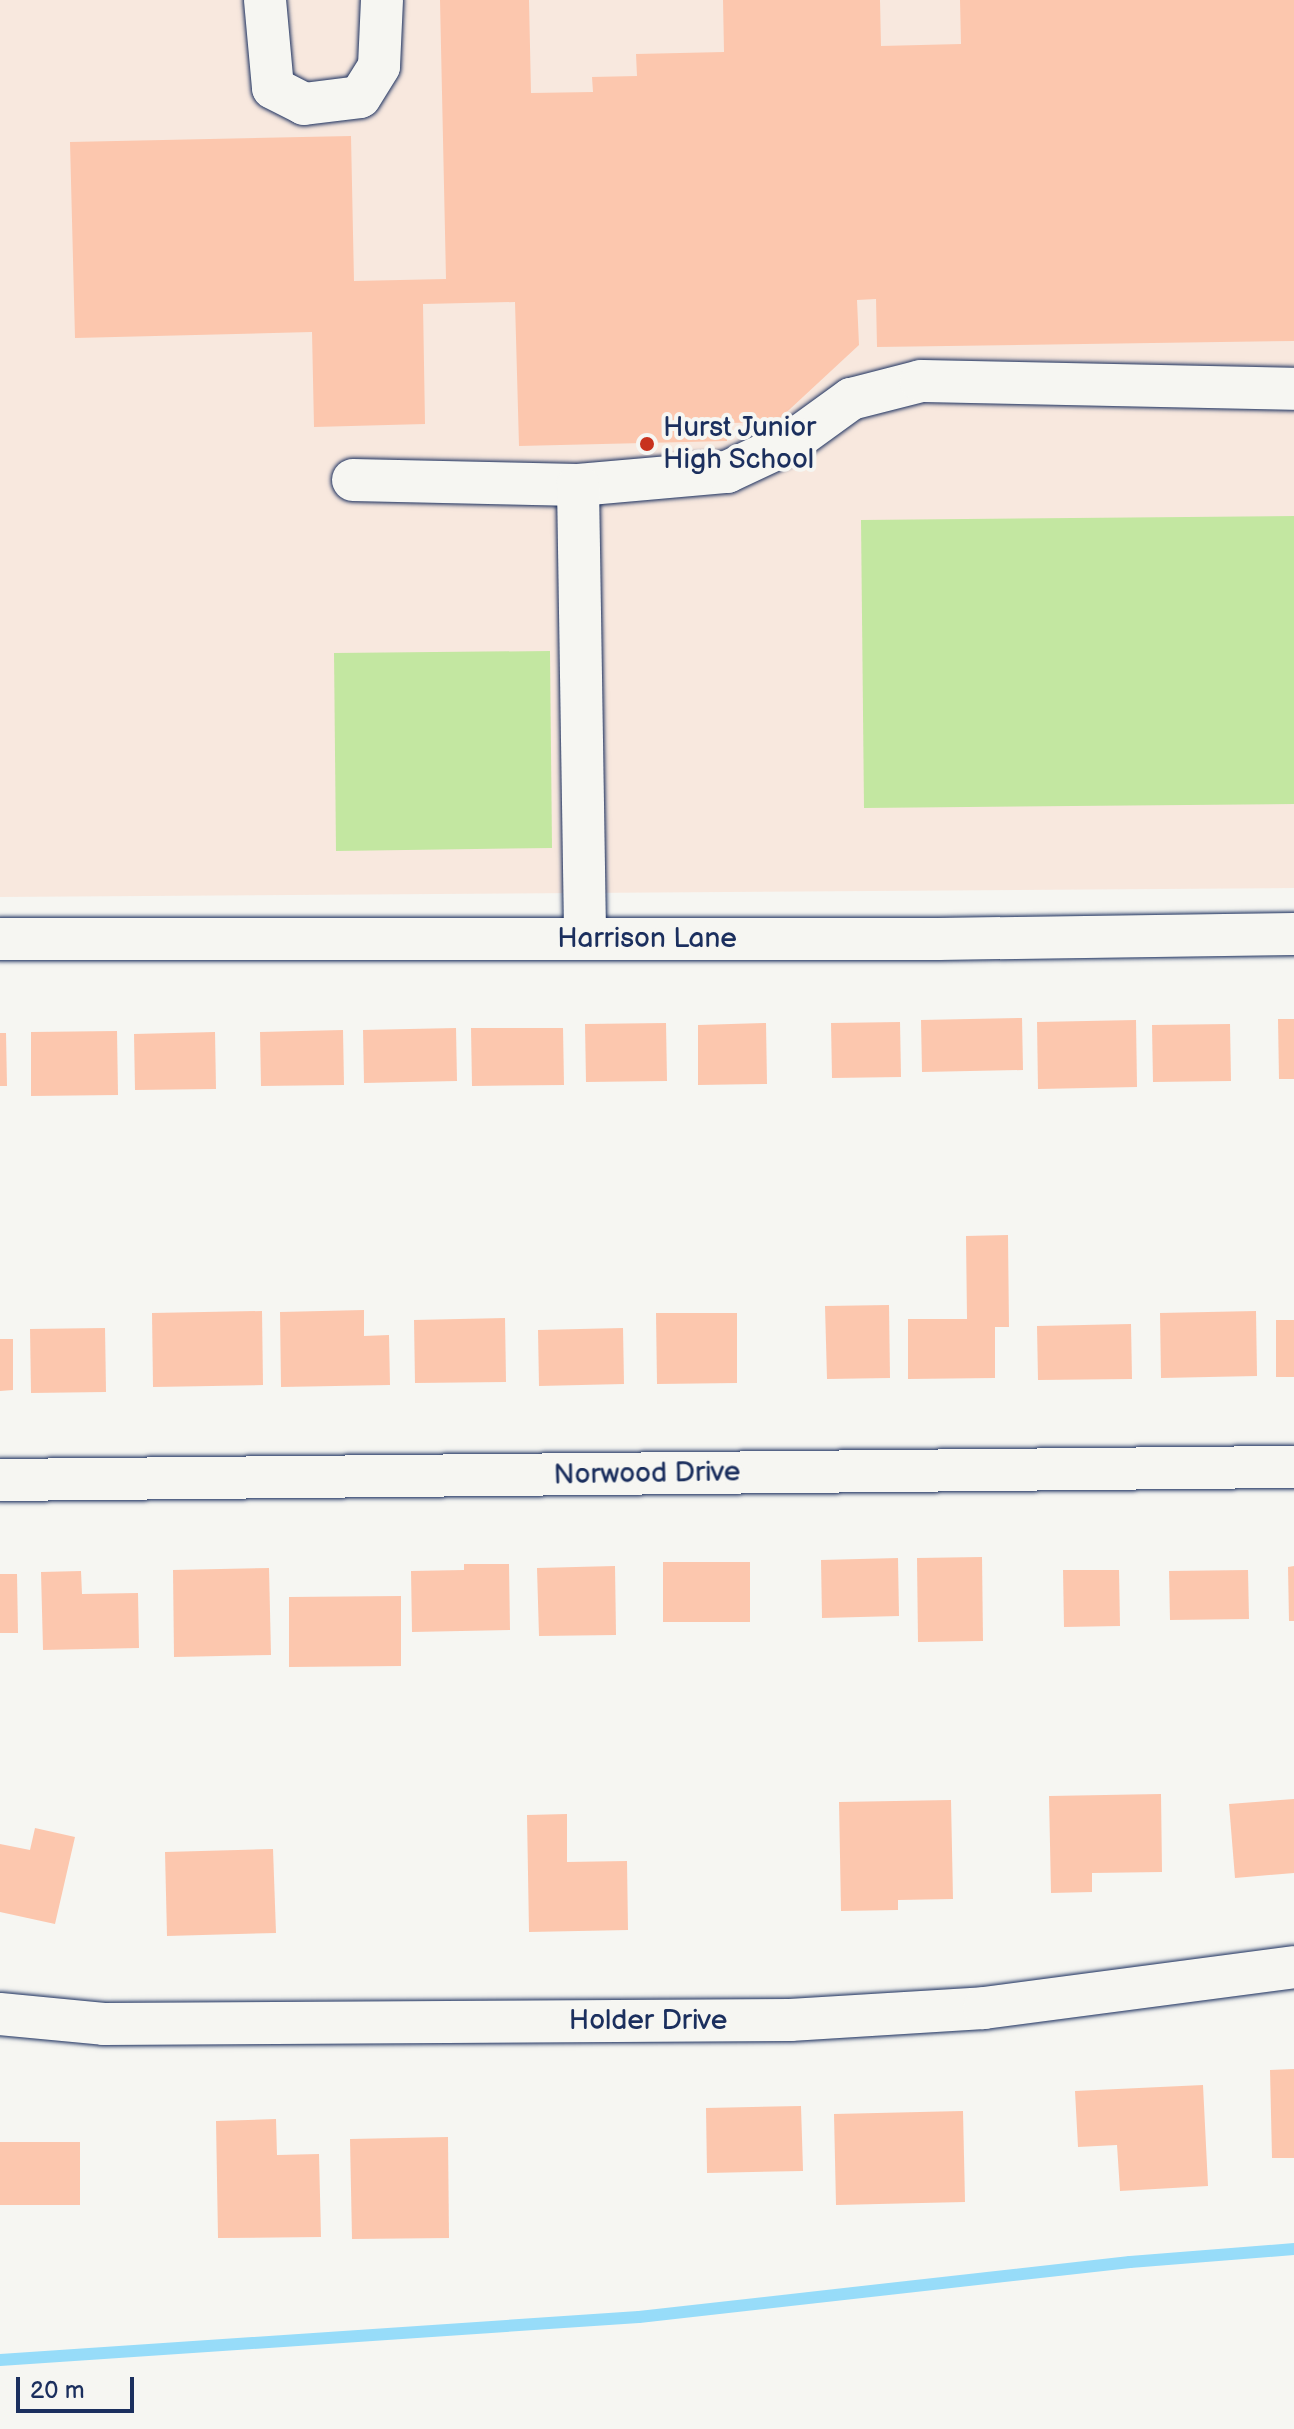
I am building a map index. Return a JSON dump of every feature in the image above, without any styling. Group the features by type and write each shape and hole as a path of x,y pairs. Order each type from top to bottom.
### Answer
{"street":[{"path":"265,0 273,88 304,104 360,97 379,66 382,0"},
{"path":"353,480 578,485 727,472 793,441 851,399 921,381 1294,389"},
{"path":"578,485 585,939"},
{"name":"Harrison Lane","path":"0,939 1294,934"},
{"name":"Norwood Drive","path":"0,1480 1294,1467"},
{"name":"Holder Drive","path":"0,2014 104,2024 790,2020 984,2008 1294,1967"}],"shaded area":[{"name":"Hurst Junior High School","path":"0,0 1294,0 1294,888 0,897"}],"green space":[{"path":"1294,516 1294,804 864,808 861,520"},
{"path":"550,651 552,848 336,851 334,653"}],"building":[{"path":"440,0 529,0 531,93 593,92 592,77 637,76 636,54 724,52 723,0 880,0 881,46 961,44 960,0 1294,0 1294,341 877,347 876,299 857,300 859,345 776,422 727,423 727,441 519,446 515,302 423,304 425,424 314,427 312,332 75,338 70,142 351,136 354,281 446,279"},
{"path":"1022,1018 1023,1070 922,1072 921,1020"},
{"path":"1278,1019 1294,1019 1294,1079 1279,1079"},
{"path":"1136,1020 1137,1087 1038,1089 1037,1022"},
{"path":"900,1022 901,1077 832,1078 831,1023"},
{"path":"666,1023 667,1081 586,1082 585,1024"},
{"path":"766,1023 767,1084 698,1085 698,1025"},
{"path":"1230,1024 1231,1081 1153,1082 1152,1025"},
{"path":"456,1028 457,1081 364,1083 363,1030"},
{"path":"471,1028 563,1028 564,1085 472,1086"},
{"path":"343,1030 344,1085 261,1086 260,1032"},
{"path":"117,1031 118,1095 31,1096 31,1032"},
{"path":"215,1032 216,1089 135,1090 134,1034"},
{"path":"0,1033 6,1033 7,1086 0,1086"},
{"path":"1008,1235 1009,1327 995,1327 995,1378 908,1379 908,1319 967,1319 966,1236"},
{"path":"889,1305 890,1378 827,1379 825,1306"},
{"path":"364,1310 364,1336 389,1335 390,1385 281,1387 280,1312"},
{"path":"262,1311 263,1385 153,1387 152,1313"},
{"path":"1256,1311 1257,1376 1161,1378 1160,1313"},
{"path":"656,1313 737,1313 737,1383 657,1384"},
{"path":"505,1318 506,1382 415,1383 414,1320"},
{"path":"1276,1320 1294,1320 1294,1377 1276,1377"},
{"path":"1131,1324 1132,1379 1038,1380 1037,1326"},
{"path":"105,1328 106,1392 31,1393 30,1329"},
{"path":"623,1328 624,1384 539,1386 538,1330"},
{"path":"0,1339 13,1339 13,1390 0,1391"},
{"path":"982,1557 983,1641 918,1642 917,1558"},
{"path":"898,1558 899,1616 822,1618 821,1560"},
{"path":"663,1562 750,1562 750,1622 663,1622"},
{"path":"464,1564 509,1564 510,1630 412,1632 411,1571 464,1570"},
{"path":"615,1566 616,1635 539,1636 537,1568"},
{"path":"1294,1566 1294,1621 1289,1621 1288,1567"},
{"path":"269,1568 271,1655 174,1657 173,1570"},
{"path":"1063,1570 1119,1570 1120,1626 1064,1627"},
{"path":"1248,1570 1249,1619 1170,1620 1169,1571"},
{"path":"81,1571 82,1594 138,1593 139,1648 43,1650 41,1572"},
{"path":"0,1574 17,1574 18,1633 0,1633"},
{"path":"401,1596 401,1666 289,1667 289,1597"},
{"path":"1161,1794 1162,1872 1092,1873 1092,1892 1051,1893 1049,1796"},
{"path":"1294,1799 1294,1873 1235,1878 1229,1804"},
{"path":"951,1800 953,1899 898,1900 898,1910 841,1911 839,1802"},
{"path":"567,1814 567,1862 627,1861 628,1930 529,1932 527,1815"},
{"path":"35,1828 75,1837 55,1924 0,1912 0,1844 30,1850"},
{"path":"273,1849 276,1933 167,1936 165,1852"},
{"path":"1294,2069 1294,2158 1272,2158 1270,2070"},
{"path":"1203,2085 1208,2186 1120,2191 1117,2145 1078,2147 1075,2091"},
{"path":"801,2106 803,2171 707,2173 706,2108"},
{"path":"963,2111 965,2202 836,2205 834,2114"},
{"path":"276,2119 277,2155 319,2154 321,2237 218,2238 216,2121"},
{"path":"448,2137 449,2238 352,2239 350,2139"},
{"path":"0,2142 80,2142 80,2205 0,2205"}],"waterway":[{"path":"0,2360 639,2317 1130,2262 1294,2249"}],"place":[{"name":"Hurst Junior High School","path":"647,444"}]}
